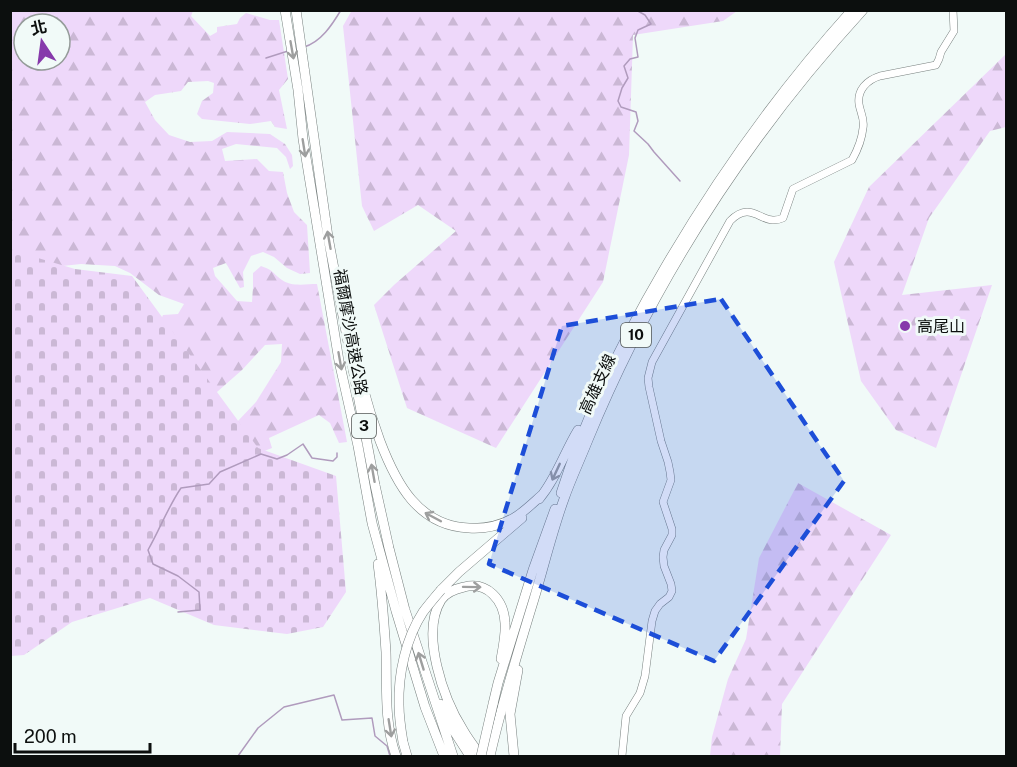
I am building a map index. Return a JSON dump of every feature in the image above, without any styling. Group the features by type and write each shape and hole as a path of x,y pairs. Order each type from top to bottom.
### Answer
{"highway":[{"name":"福爾摩沙高速公路","path":"285,10 303,89 328,237 388,548 405,610 453,756"},
{"name":"福爾摩沙高速公路","path":"296,10 303,89 303,139 339,361 372,524 425,707 444,756"},
{"name":"高雄支線","path":"489,756 498,683 533,570 574,452 595,403 642,307 688,228 772,106 852,10"},
{"name":"高雄支線","path":"481,756 564,499 607,395 647,314 688,241 733,173 810,71 863,10"},
{"path":"352,358 391,468 401,488 420,510 451,525 479,528 492,526 518,515 542,495"},
{"path":"407,756 403,742 399,704 400,678 412,633 423,613 441,590 527,513 542,495 595,403"},
{"path":"372,524 382,596 387,711 396,756"},
{"path":"481,756 453,713 439,676 435,656 433,622 436,610 441,599 454,589 479,586 492,592 501,603 506,623 498,683"},
{"path":"514,756 510,714 519,661 527,632 525,624"},
{"path":"429,685 470,756"}],"street":[{"path":"622,756 626,716 640,693 645,676 648,640 655,611 672,591 663,556 672,535 663,502 671,480 669,462 661,441 649,387 648,378 652,362 730,221 740,213 746,212 777,221 783,218 795,187 852,160 863,127 859,105 861,88 873,78 936,65 954,31 953,10"}],"highlighted area":[{"path":"721,299 844,481 714,661 489,564 562,326"}],"green space":[{"path":"352,10 737,11 723,21 633,35 629,155 603,282 496,448 407,408 374,305 456,231 418,205 374,231 362,206 343,26"},
{"path":"10,11 193,11 191,16 210,36 217,32 217,27 237,24 246,13 270,20 279,20 288,79 279,90 287,129 275,127 271,121 250,124 202,119 197,114 202,101 213,93 214,83 208,81 188,82 181,91 155,95 145,102 155,120 169,135 190,142 212,141 227,132 270,134 285,144 292,155 293,166 290,169 286,157 277,148 236,144 222,149 225,161 257,159 269,171 283,172 294,212 307,225 310,273 300,274 263,252 251,256 243,272 244,287 240,288 226,263 213,268 215,276 237,301 252,302 253,273 261,266 290,284 317,284 347,442 339,443 330,423 319,415 269,438 272,448 229,465 217,443 256,402 281,362 282,344 265,345 242,370 209,399 158,327 163,315 178,314 184,304 159,295 130,273 115,266 81,264 53,267 11,282"},
{"path":"1006,54 1006,127 990,131 929,218 902,295 992,285 936,448 896,430 861,381 834,262 869,187"},
{"path":"11,250 75,269 132,276 258,448 336,476 346,592 323,627 287,634 214,625 150,598 72,622 24,655 11,656"},
{"path":"798,483 891,535 782,704 780,756 710,756 712,737 728,679 746,639 759,558"}],"waterway":[{"path":"304,47 321,37 341,10"},
{"path":"636,10 645,15 651,24 638,30 635,38 638,57 630,59 624,66 628,78 618,101 621,107 636,112 638,121 634,131 680,181"},
{"path":"266,58 288,51"},
{"path":"178,612 200,610 199,592 178,576 153,564 148,550 181,488 209,484 220,472 261,454 277,459 303,444 312,458 333,461 337,453"},
{"path":"238,756 258,728 284,707 334,695 342,720 372,718 375,736 387,746 390,756"}],"place":[{"name":"高尾山","path":"905,326"}]}
